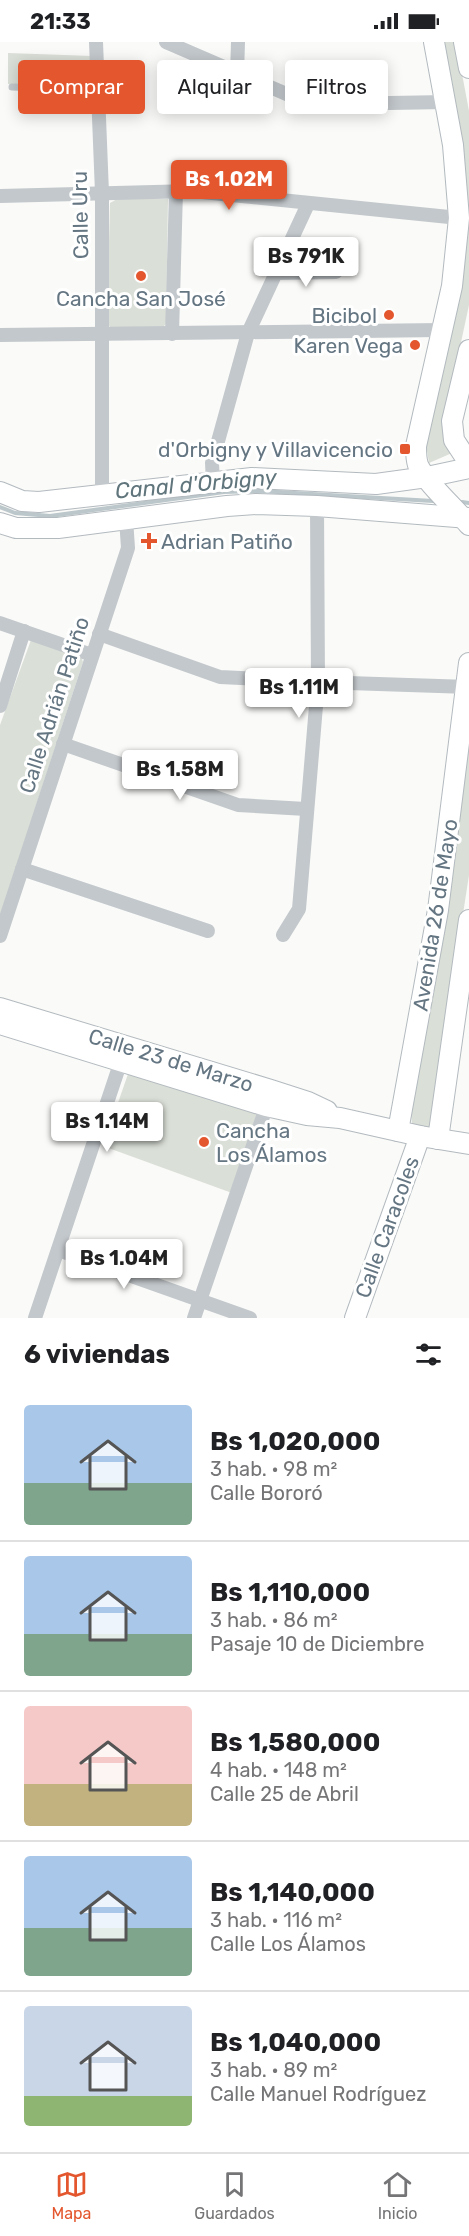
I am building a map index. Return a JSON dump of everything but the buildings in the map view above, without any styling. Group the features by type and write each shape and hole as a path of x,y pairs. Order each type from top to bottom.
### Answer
{"main road":[{"path":"434,42 453,145 459,218 452,286 416,446 418,466 467,520"},
{"path":"464,42 469,68"},
{"path":"0,492 22,501 54,501 261,478 376,484 426,477 469,465 452,433 452,421 469,350"},
{"path":"0,523 16,528 39,529 256,504 317,506 467,520"},
{"name":"Avenida 26 de Mayo","path":"398,1131 438,910 469,663"},
{"name":"Avenida 26 de Mayo","path":"429,1137 469,920"},
{"name":"Calle 23 de Marzo","path":"0,1008 124,1054"},
{"name":"Calle 23 de Marzo","path":"0,1024 124,1054 269,1098 307,1115 340,1118 429,1137 468,1142"},
{"name":"Calle Caracoles","path":"355,1318 429,1137"}],"street":[{"name":"Calle Uru","path":"96,42 96,60"},
{"path":"165,42 206,60"},
{"path":"237,60 238,42"},
{"path":"273,89 298,99 334,104 446,102"},
{"name":"Calle Uru","path":"97,114 102,193 102,495"},
{"path":"172,334 176,191"},
{"path":"0,196 192,191 459,218"},
{"path":"213,482 212,463 248,333 308,204"},
{"path":"276,273 336,272"},
{"path":"0,335 442,330"},
{"path":"283,935 299,909 318,682 317,506"},
{"name":"Calle Adrián Patiño","path":"0,936 128,548 126,519"},
{"path":"0,623 92,655"},
{"path":"0,706 24,631"},
{"path":"99,634 220,677 467,687"},
{"path":"63,744 238,805 306,809"},
{"path":"22,869 208,931"},
{"path":"35,1318 124,1054"},
{"path":"194,1318 269,1098"},
{"path":"58,1250 250,1318"}],"lane":[{"path":"12,87 18,87"}],"shaded area":[{"path":"444,42 456,42 469,111 469,305 443,426 445,442 452,453 429,463 426,444 461,283 468,218 462,137"},
{"path":"8,53 92,56 92,60 18,60 18,84 8,84"},
{"path":"119,198 168,199 166,323 163,328 111,328 107,323 110,203"},
{"path":"31,640 81,656 83,662 0,916 0,725"},
{"path":"469,703 469,875 430,1128 417,1127 412,1123 411,1114 445,914"},
{"path":"128,1074 251,1107 259,1115 232,1193 103,1146"}],"waterway":[{"name":"Canal d'Orbigny","path":"0,507 15,513 50,516 224,492 260,491 433,501"},
{"name":"Canal d'Orbigny","path":"462,502 469,503"}],"place":[{"name":"Cancha San José","path":"141,276"},
{"name":"Bicibol","path":"389,315"},
{"name":"Karen Vega","path":"415,345"},
{"name":"d'Orbigny y Villavicencio","path":"405,449"},
{"name":"Adrian Patiño","path":"149,541"},
{"name":"Cancha Los Álamos","path":"204,1142"}]}
